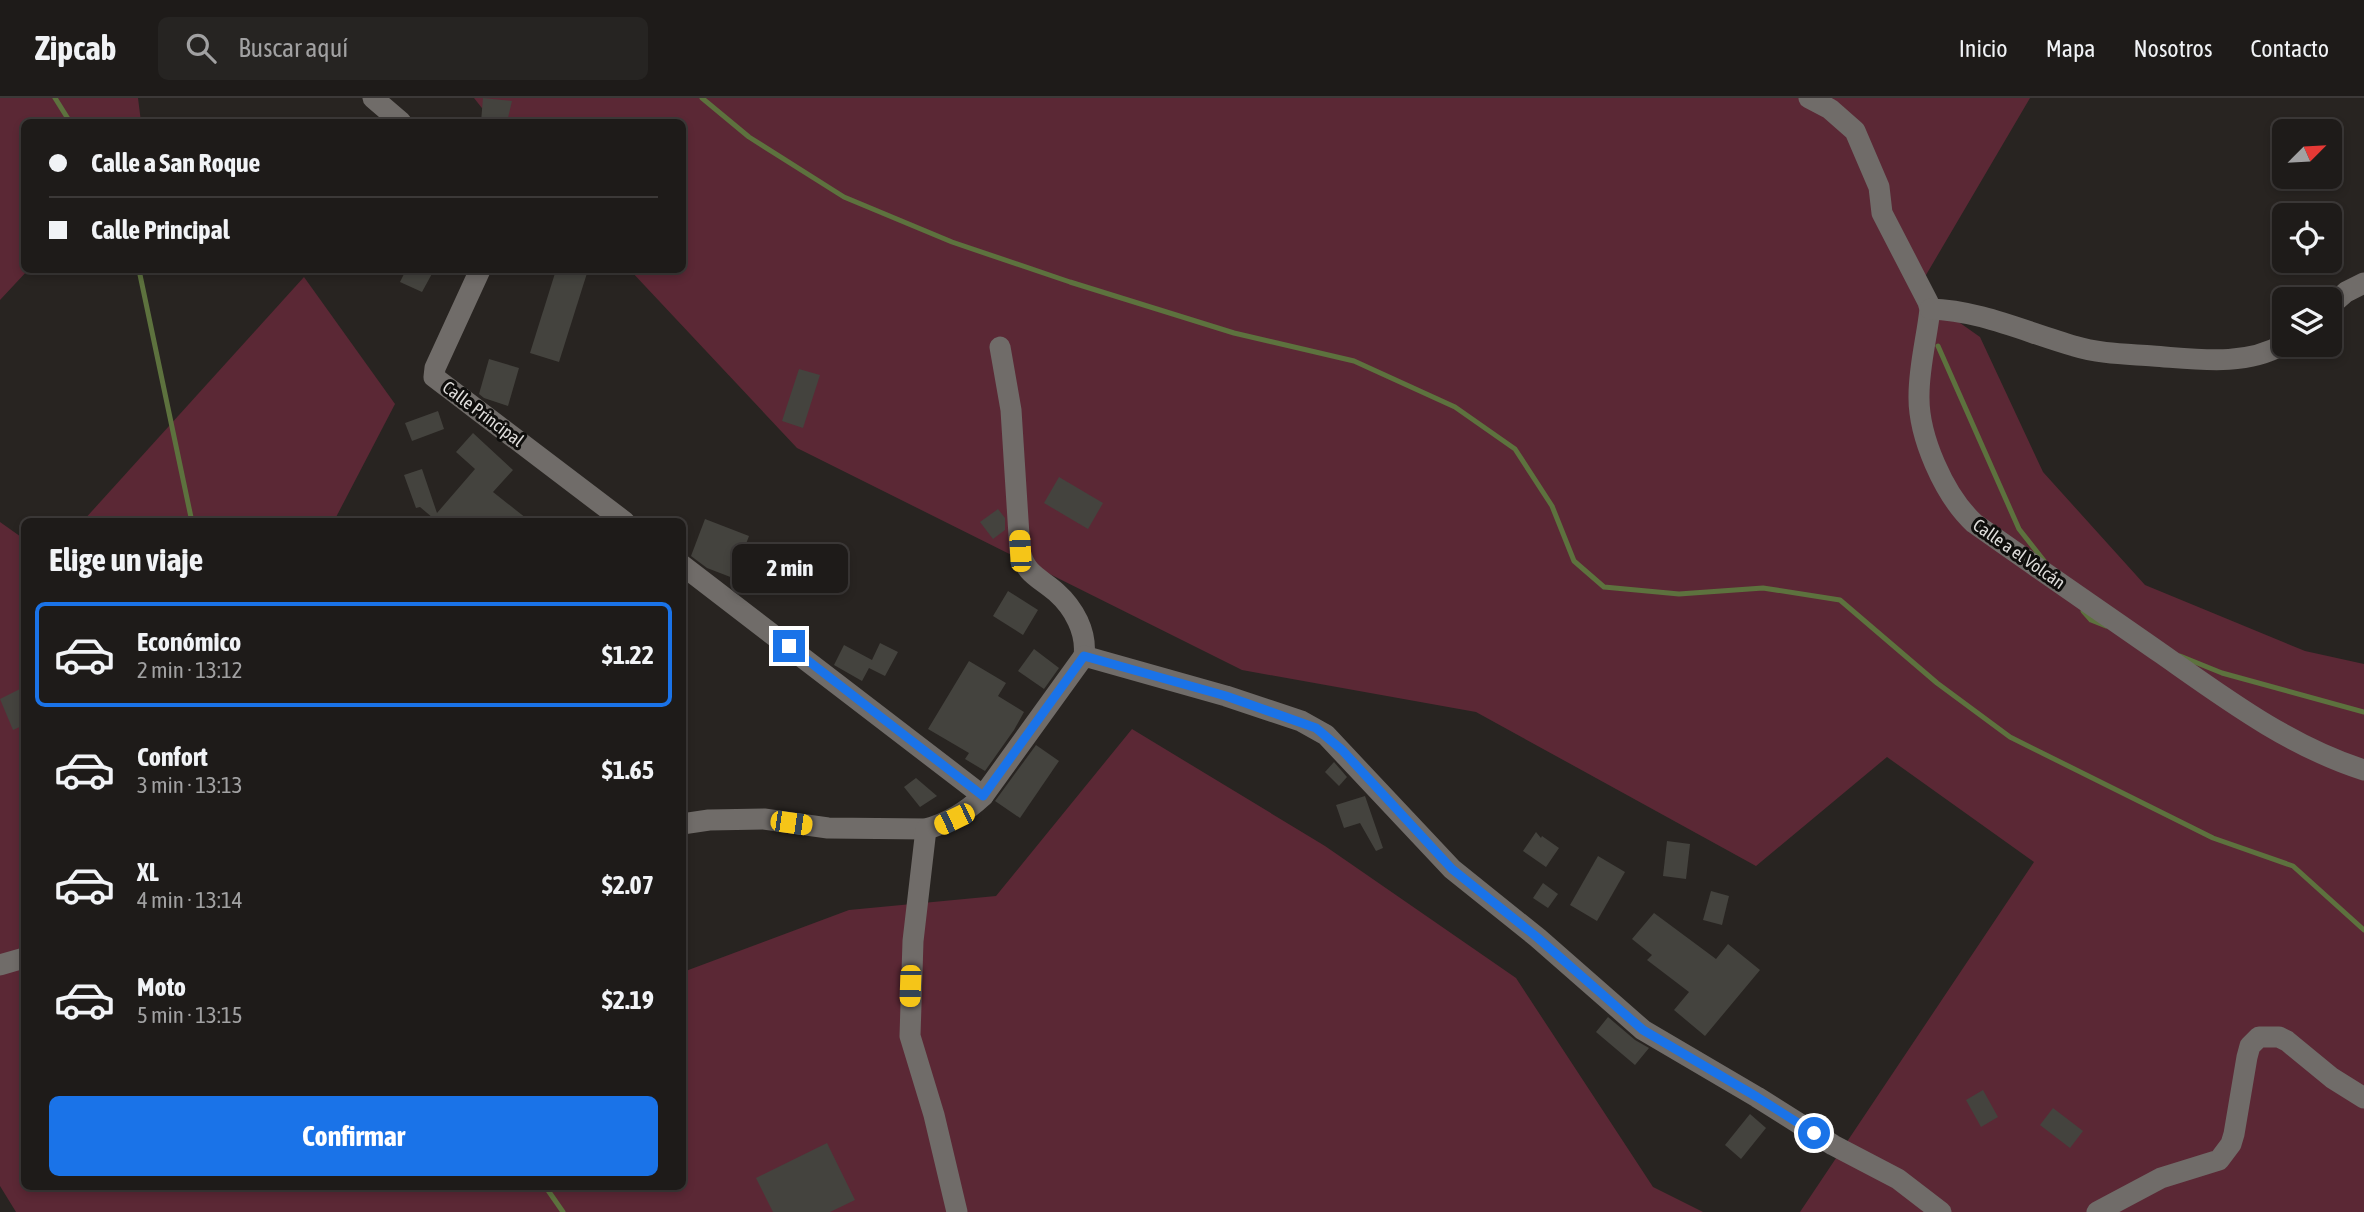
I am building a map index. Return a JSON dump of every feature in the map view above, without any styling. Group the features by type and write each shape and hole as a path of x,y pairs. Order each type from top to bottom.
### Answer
{"street":[{"path":"373,98 398,119"},
{"path":"1810,98 1830,110 1855,131 1879,187 1882,213 1930,309 1942,309 1995,321 2077,347 2104,352 2213,360 2256,356 2272,349"},
{"name":"Calle Principal","path":"479,273 435,368 434,377 620,518"},
{"path":"2342,296 2364,283"},
{"name":"Calle a el Volcán","path":"1930,309 1919,397 1922,426 1938,469 1952,498 1964,514 2241,709 2294,741 2331,759 2364,770"},
{"path":"686,823 709,820 764,819 828,828 926,829 954,819 983,796 1084,656 1084,634 1065,601 1028,571 1023,563 1011,410 1000,347"},
{"path":"686,568 983,796"},
{"path":"1084,656 1226,696 1316,728 1342,750 1452,869 1538,938 1643,1030 1833,1145 1898,1178 1941,1212"},
{"path":"926,829 913,952 910,1036 934,1115 957,1212"},
{"path":"0,965 21,959"},
{"path":"2097,1212 2161,1178 2219,1160 2234,1134 2247,1057 2250,1046 2259,1037 2278,1037 2287,1041 2332,1078 2364,1098"}],"shaded area":[{"path":"0,98 138,98 141,119 21,119 21,273 25,273 0,300"},
{"path":"474,98 2030,98 1916,292 1980,337 2043,472 2145,585 2305,651 2364,664 2364,1212 1800,1212 2034,862 1887,757 1756,866 1476,712 1242,670 797,448 633,273 686,273 686,119 491,119"},
{"path":"304,277 395,404 336,518 86,518"},
{"path":"0,522 21,537 21,1190 686,1190 686,971 849,910 996,896 1132,729 1325,846 1516,978 1653,1187 1703,1212 16,1212 0,1186"}],"building":[{"path":"483,98 512,101 508,119 481,119"},
{"path":"404,273 432,273 422,292 400,282"},
{"path":"555,273 587,273 559,362 530,353"},
{"path":"489,359 519,368 508,406 479,394"},
{"path":"799,369 820,375 803,428 782,421"},
{"path":"438,411 444,429 412,441 405,423"},
{"path":"473,433 513,470 493,492 526,518 433,518 420,507 416,508 404,475 422,469 437,513 475,469 456,452"},
{"path":"1059,477 1103,503 1088,529 1044,503"},
{"path":"998,509 1005,518 1005,530 993,539 980,522"},
{"path":"705,519 749,536 733,578 707,568 691,556"},
{"path":"1008,591 1038,610 1023,635 993,616"},
{"path":"880,643 898,652 885,676 869,668 862,681 834,665 844,645 872,660"},
{"path":"1034,649 1059,668 1044,689 1018,671"},
{"path":"969,661 1006,683 998,696 1024,712 985,771 965,759 969,753 928,729"},
{"path":"21,688 21,726 13,730 0,699"},
{"path":"1036,745 1059,761 1020,818 995,801"},
{"path":"1334,762 1347,777 1339,786 1325,772"},
{"path":"916,778 937,796 920,807 904,787"},
{"path":"1365,796 1383,848 1376,851 1360,823 1344,828 1336,805"},
{"path":"1536,832 1559,848 1546,867 1523,851"},
{"path":"1667,841 1690,844 1686,879 1663,876"},
{"path":"1598,856 1625,872 1597,921 1570,905"},
{"path":"1543,883 1558,894 1548,908 1533,898"},
{"path":"1711,891 1729,896 1722,925 1703,920"},
{"path":"1654,913 1716,959 1728,944 1760,970 1705,1036 1674,1010 1689,992 1647,960 1652,955 1632,939"},
{"path":"1608,1017 1649,1048 1635,1065 1596,1032"},
{"path":"1983,1090 1998,1117 1981,1127 1966,1100"},
{"path":"2053,1108 2083,1131 2070,1148 2040,1125"},
{"path":"1750,1114 1766,1128 1741,1159 1725,1145"},
{"path":"827,1143 855,1200 830,1212 773,1212 756,1178"}],"waterway":[{"path":"55,98 68,119"},
{"path":"702,98 749,137 844,197 952,242 1234,333 1354,361 1455,407 1515,449 1552,506 1574,561 1604,587 1679,594 1763,588 1840,600 1937,683 2010,737 2213,838 2293,866 2364,930"},
{"path":"140,273 191,518"},
{"path":"1938,346 2019,529 2045,562"},
{"path":"2083,611 2091,620 2106,626"},
{"path":"2180,656 2222,673 2364,712"},
{"path":"548,1190 563,1212"}],"route":[{"path":"789,646 983,796 1084,656 1226,696 1316,728 1342,750 1452,869 1538,938 1643,1030 1814,1133"}]}
